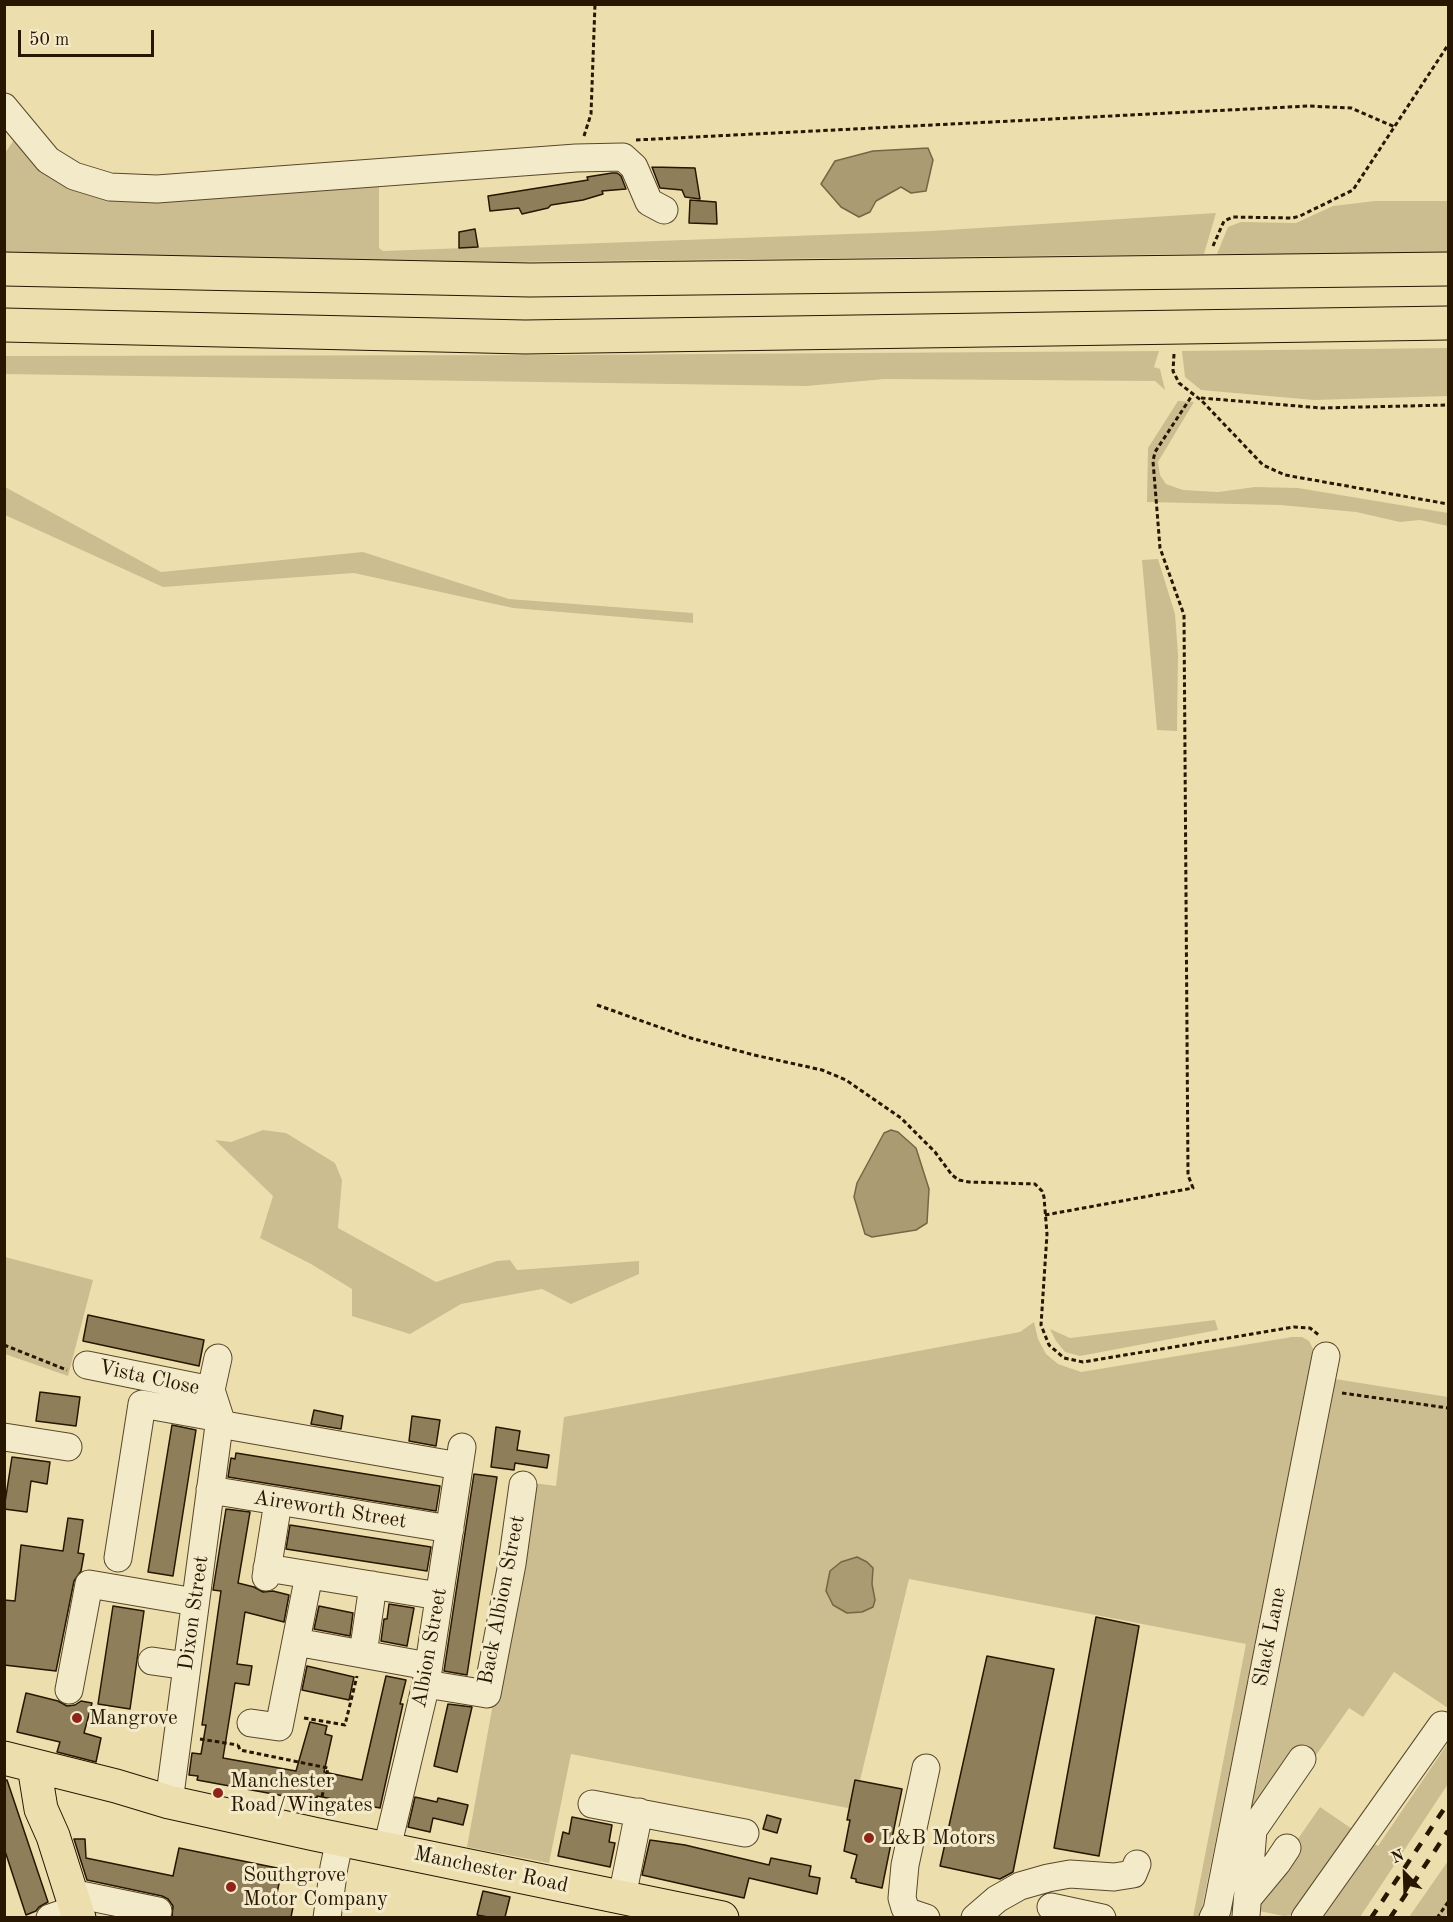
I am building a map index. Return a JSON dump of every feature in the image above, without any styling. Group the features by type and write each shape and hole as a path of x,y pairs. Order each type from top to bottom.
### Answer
{"main road":[{"path":"4,269 530,280 1449,269"},
{"path":"4,325 525,337 1449,323"},
{"path":"40,1768 69,1909"},
{"name":"Manchester Road","path":"40,1768 169,1802 327,1837 622,1897 659,1911 722,1917"}],"street":[{"path":"4,107 48,159 74,176 110,187 157,189 580,146 623,157 634,167 648,202 664,210"},
{"name":"Slack Lane","path":"1215,1914 1326,1356"},
{"name":"Vista Close","path":"218,1358 211,1390 219,1421"},
{"name":"Vista Close","path":"87,1365 211,1390"},
{"path":"118,1558 142,1404 219,1421"},
{"name":"Albion Street","path":"219,1421 461,1456 427,1675 387,1848"},
{"name":"Dixon Street","path":"169,1802 219,1421"},
{"path":"4,1437 68,1447"},
{"name":"Back Albion Street","path":"427,1675 488,1694 524,1485"},
{"name":"Aireworth Street","path":"210,1490 450,1529"},
{"path":"278,1502 267,1573 309,1575 439,1596"},
{"path":"251,1723 279,1727 309,1575"},
{"path":"69,1690 90,1584 195,1602"},
{"path":"363,1654 373,1585"},
{"path":"296,1642 363,1654 427,1675"},
{"path":"152,1661 187,1666"},
{"path":"1305,1917 1442,1725"},
{"path":"1250,1910 1253,1830 1302,1759"},
{"path":"926,1768 905,1864 902,1898 905,1908 911,1913 926,1917"},
{"path":"592,1804 745,1833"},
{"path":"622,1897 639,1812"},
{"path":"327,1837 334,1867 327,1917"},
{"path":"1250,1910 1287,1848"},
{"path":"975,1917 997,1899 1020,1886 1070,1874 1114,1877 1133,1874 1137,1864"},
{"path":"1052,1907 1102,1917"},
{"path":"69,1909 148,1912"},
{"path":"1215,1914 1250,1910"}],"path":[{"path":"580,146 591,114 595,4"},
{"path":"1211,250 1224,221 1233,217 1292,218 1353,190 1449,45"},
{"path":"633,140 1308,106 1351,108 1395,127"},
{"path":"580,146 593,134"},
{"path":"1174,354 1173,371 1179,383 1199,398 1263,465 1285,475 1449,504"},
{"path":"1045,1215 1193,1188 1188,1175 1184,615 1160,549 1153,461 1155,452 1193,394"},
{"path":"1199,398 1321,408 1449,405"},
{"path":"597,1005 687,1037 822,1070 846,1080 901,1118 959,1180 1035,1184 1042,1191 1047,1234 1041,1325 1049,1345 1064,1358 1083,1362 1294,1327 1310,1328 1321,1337 1326,1356"},
{"path":"1319,1390 1449,1408"},
{"path":"282,1714 345,1725 363,1654"},
{"path":"178,1735 238,1745 240,1750 328,1768 327,1837"},
{"path":"1437,1917 1449,1902"}],"shaded area":[{"path":"16,137 68,183 379,183 379,248 383,251 931,231 1216,213 1204,254 414,263 5,259 5,153"},
{"path":"928,148 933,160 926,191 911,193 901,187 876,201 870,212 859,217 841,207 821,184 835,161 873,151"},
{"path":"1375,201 1448,201 1448,253 1217,254 1228,227 1241,222 1296,223 1333,206"},
{"path":"1448,348 1448,396 1314,400 1201,390 1185,377 1182,351"},
{"path":"1159,351 1154,367 1160,369 1165,390 1155,381 885,379 806,386 4,374 5,356"},
{"path":"1178,401 1194,402 1158,462 1160,475 1166,484 1183,490 1218,492 1255,487 1298,488 1448,513 1448,526 1420,520 1400,522 1356,512 1280,505 1147,502 1148,448"},
{"path":"5,487 161,572 363,552 509,599 693,613 693,623 513,608 354,573 163,587 5,515"},
{"path":"1158,559 1175,614 1178,654 1177,731 1157,730 1142,560"},
{"path":"263,1130 286,1133 335,1163 342,1180 338,1228 436,1282 497,1261 510,1260 517,1270 639,1261 639,1274 571,1304 542,1289 461,1304 410,1334 352,1316 352,1289 311,1264 260,1238 273,1196 215,1140 231,1142"},
{"path":"891,1130 898,1132 916,1148 929,1189 927,1223 916,1230 872,1237 865,1234 854,1197 857,1183 884,1133"},
{"path":"5,1257 93,1280 68,1376 5,1354"},
{"path":"1215,1320 1218,1330 1080,1356 1065,1352 1050,1329 1070,1338"},
{"path":"1034,1322 1038,1339 1046,1354 1058,1364 1081,1372 1292,1337 1302,1337 1309,1341 1315,1353 1200,1917 1193,1917 1246,1644 909,1579 853,1809 571,1754 549,1863 467,1847 533,1483 556,1486 564,1417 1020,1332"},
{"path":"1335,1379 1448,1397 1448,1708 1394,1672 1363,1717 1349,1708 1314,1758 1302,1749 1237,1903 1225,1899 1246,1796 1257,1785 1262,1759 1256,1758"},
{"path":"857,1557 873,1568 872,1584 875,1600 873,1607 862,1612 847,1613 833,1605 826,1591 830,1571 841,1562"},
{"path":"1448,1743 1448,1784 1360,1917 1311,1918 1371,1842 1378,1846"},
{"path":"1320,1807 1358,1833 1300,1914 1284,1916 1259,1911 1255,1901"},
{"path":"1448,1861 1448,1912 1445,1917 1409,1917"}],"building":[{"path":"652,167 695,168 700,199 685,197 682,190 660,188"},
{"path":"612,173 621,176 626,189 602,191 603,194 583,200 551,205 548,208 522,214 519,208 490,211 488,196 588,180 587,177"},
{"path":"690,200 716,202 717,224 689,223"},
{"path":"475,229 478,247 459,248 459,232"},
{"path":"88,1315 204,1340 199,1366 83,1341"},
{"path":"40,1392 80,1397 76,1426 36,1421"},
{"path":"314,1410 343,1416 341,1429 311,1424"},
{"path":"412,1416 440,1420 436,1446 409,1441"},
{"path":"172,1425 196,1430 173,1576 148,1572"},
{"path":"496,1427 520,1431 517,1450 549,1455 547,1468 515,1463 514,1470 491,1467"},
{"path":"236,1453 440,1486 436,1511 228,1477 231,1458 235,1459"},
{"path":"12,1457 50,1462 47,1484 31,1481 27,1512 4,1509"},
{"path":"474,1474 497,1477 467,1675 444,1671"},
{"path":"226,1509 250,1512 238,1583 263,1592 273,1591 289,1595 284,1622 245,1612 237,1664 252,1666 249,1685 235,1683 223,1758 296,1771 310,1722 327,1726 325,1734 332,1736 324,1772 362,1780 386,1676 406,1680 400,1704 403,1704 380,1808 317,1796 317,1798 307,1796 306,1800 197,1780 198,1776 189,1775 192,1753 201,1754 206,1725 202,1725 221,1591 213,1590"},
{"path":"68,1518 83,1520 78,1553 84,1554 81,1571 74,1581 56,1671 4,1665 4,1600 15,1601 21,1545 63,1551"},
{"path":"290,1525 431,1547 427,1571 286,1549"},
{"path":"389,1604 414,1608 407,1646 381,1641"},
{"path":"113,1606 144,1611 130,1709 98,1704"},
{"path":"319,1606 353,1613 350,1636 314,1629"},
{"path":"1096,1617 1139,1626 1099,1856 1054,1848"},
{"path":"987,1656 1054,1669 1013,1872 1000,1879 940,1866"},
{"path":"307,1666 354,1677 349,1700 302,1690"},
{"path":"26,1693 58,1701 67,1706 81,1701 92,1703 84,1733 101,1738 96,1762 57,1752 60,1742 17,1732"},
{"path":"448,1704 472,1707 457,1772 434,1766"},
{"path":"7,1780 48,1902 26,1915 4,1848 4,1781"},
{"name":"L&B Motors","path":"855,1780 902,1789 882,1888 856,1882 856,1879 851,1878 857,1855 844,1851"},
{"path":"415,1797 437,1802 438,1798 468,1805 463,1825 433,1818 430,1832 408,1827"},
{"path":"767,1815 781,1819 777,1833 763,1829"},
{"path":"572,1817 612,1825 609,1842 615,1843 610,1867 558,1856 563,1832 569,1834"},
{"name":"Southgrove Motor Company","path":"74,1839 85,1839 86,1858 173,1876 179,1848 282,1869 276,1898 294,1902 291,1917 172,1917 173,1906 168,1899 162,1896 87,1880"},
{"path":"650,1840 685,1845 769,1865 771,1858 811,1866 809,1876 820,1878 817,1894 749,1878 744,1898 642,1875"},
{"path":"483,1891 510,1897 505,1917 477,1915"}],"railway":[{"path":"1371,1918 1448,1803"},
{"path":"1390,1918 1448,1831"}],"place":[{"name":"Mangrove","path":"77,1718"},
{"name":"Manchester Road/Wingates","path":"218,1793"},
{"name":"L&B Motors","path":"869,1838"},
{"name":"Southgrove Motor Company","path":"231,1887"}]}
